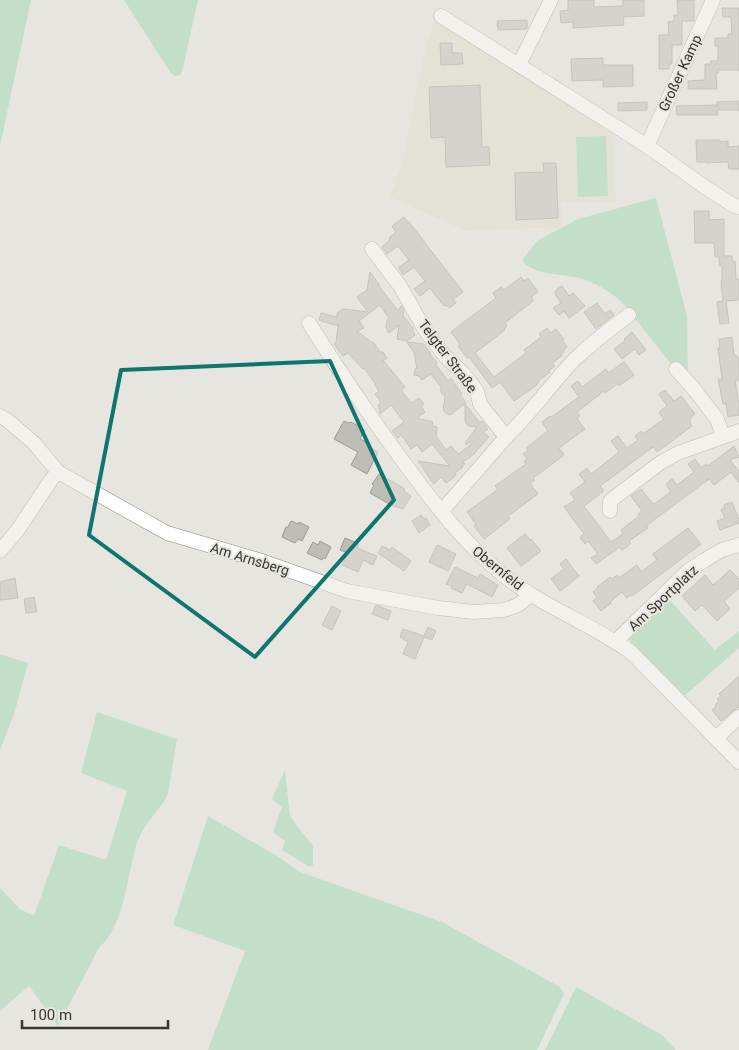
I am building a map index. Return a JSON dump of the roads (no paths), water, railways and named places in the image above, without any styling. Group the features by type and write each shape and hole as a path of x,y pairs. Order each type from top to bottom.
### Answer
{"street":[{"path":"520,65 551,0"},
{"name":"Großer Kamp","path":"647,146 714,0"},
{"path":"441,16 647,146 704,187 739,207"},
{"name":"Telgter Straße","path":"372,249 400,286 425,330 445,356 463,373 477,391 480,404 506,437"},
{"path":"441,512 574,360 592,343 629,315"},
{"name":"Obernfeld","path":"309,323 334,364 381,432 458,533 504,576 532,595 632,653 739,762"},
{"path":"676,369 717,420 723,437"},
{"name":"Am Arnsberg","path":"0,416 34,443 58,472 167,533 262,561 347,591 438,608 474,612 504,610 518,605 532,595"},
{"path":"610,512 610,500 660,463 678,453 739,431"},
{"path":"0,551 17,531 58,472"},
{"name":"Am Sportplatz","path":"616,642 689,570 722,550 739,545"},
{"path":"716,738 739,717"}]}
